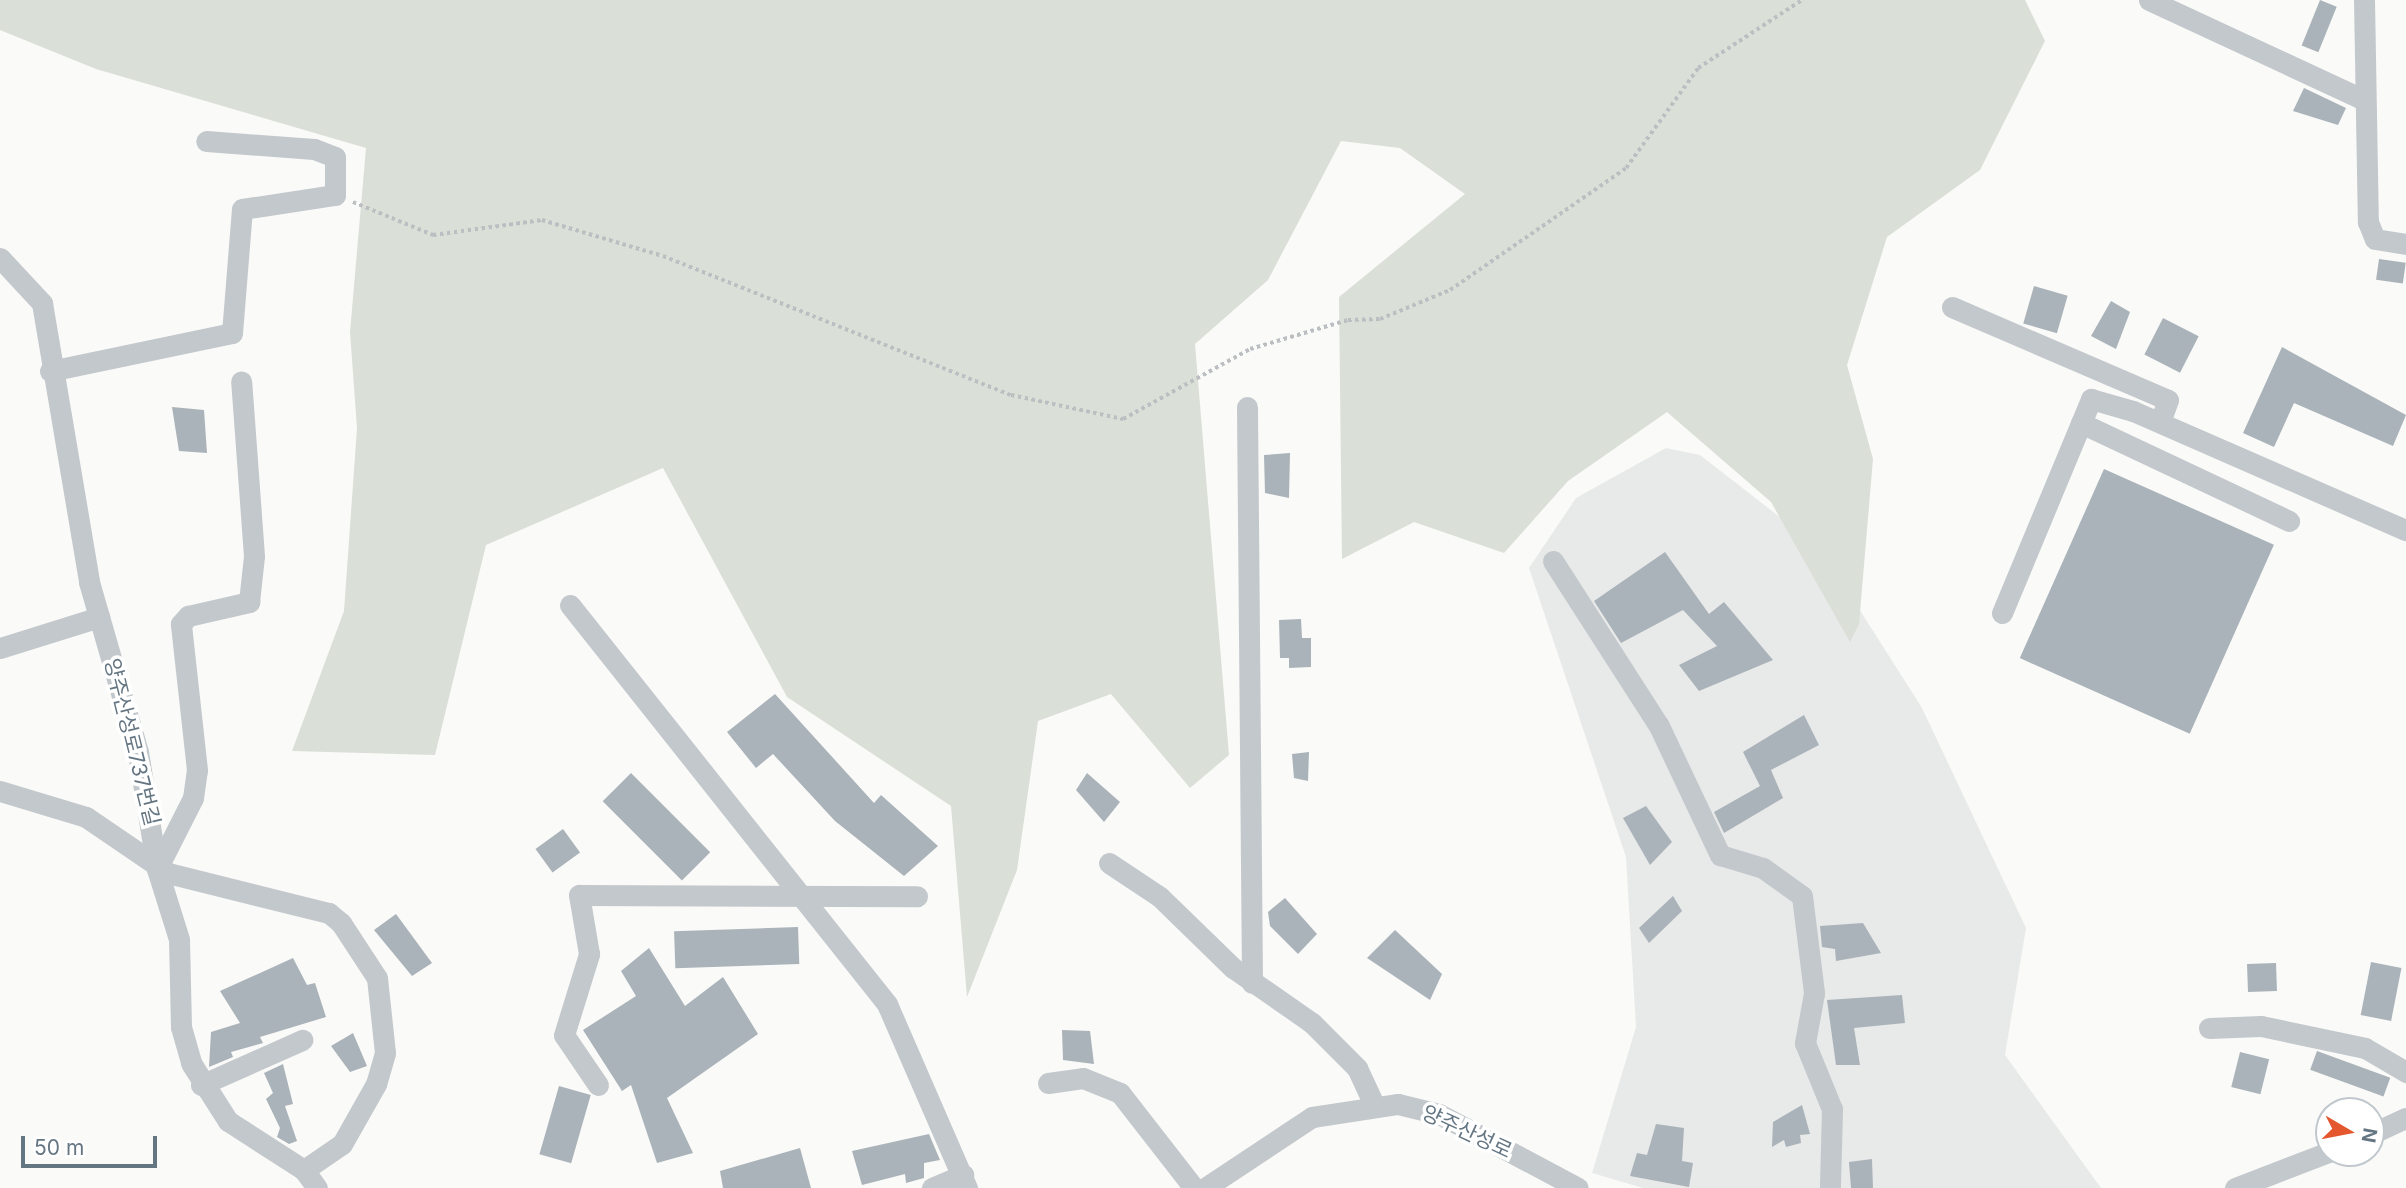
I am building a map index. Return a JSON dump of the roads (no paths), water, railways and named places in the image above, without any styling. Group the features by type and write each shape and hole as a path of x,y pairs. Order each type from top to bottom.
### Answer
{"street":[{"path":"2149,0 2362,99"},
{"path":"2364,0 2362,99 2368,222 2375,239 2406,244"},
{"path":"50,371 232,333 242,209 335,195 335,157 314,149 206,141"},
{"name":"양주산성로737번길","path":"0,258 42,303 50,371 99,617 150,810 157,869 180,939 181,1027 201,1085 228,1121 304,1170 317,1188"},
{"path":"1952,307 2168,400 2160,422"},
{"path":"157,869 183,818 197,770 181,624 188,616 249,602 254,556 240,381"},
{"path":"2002,613 2091,399 2160,422 2406,530"},
{"path":"1247,407 1252,983"},
{"path":"2081,423 2289,521"},
{"path":"1553,561 1659,726 1720,855 1763,868 1802,896 1814,993 1805,1043 1832,1109 1830,1188"},
{"path":"570,605 808,898 887,1004 965,1182 932,1188"},
{"path":"0,648 99,617"},
{"path":"0,791 86,817 157,869 329,913 377,978 386,1019 376,1084 342,1144 304,1170"},
{"path":"150,810 161,822 183,818"},
{"path":"1109,863 1160,897 1181,923 1252,983 1321,1032 1357,1068 1374,1104"},
{"path":"598,1085 564,1035 589,954 579,895 808,898 917,896"},
{"path":"2209,1028 2261,1026 2365,1048 2406,1072"},
{"path":"201,1085 302,1040"},
{"path":"1048,1083 1083,1078 1120,1093 1194,1188"},
{"name":"양주산성로","path":"1205,1188 1311,1117 1374,1104 1439,1114 1578,1188"},
{"path":"2385,1128 2406,1118"},
{"path":"2235,1188 2315,1157"}]}
